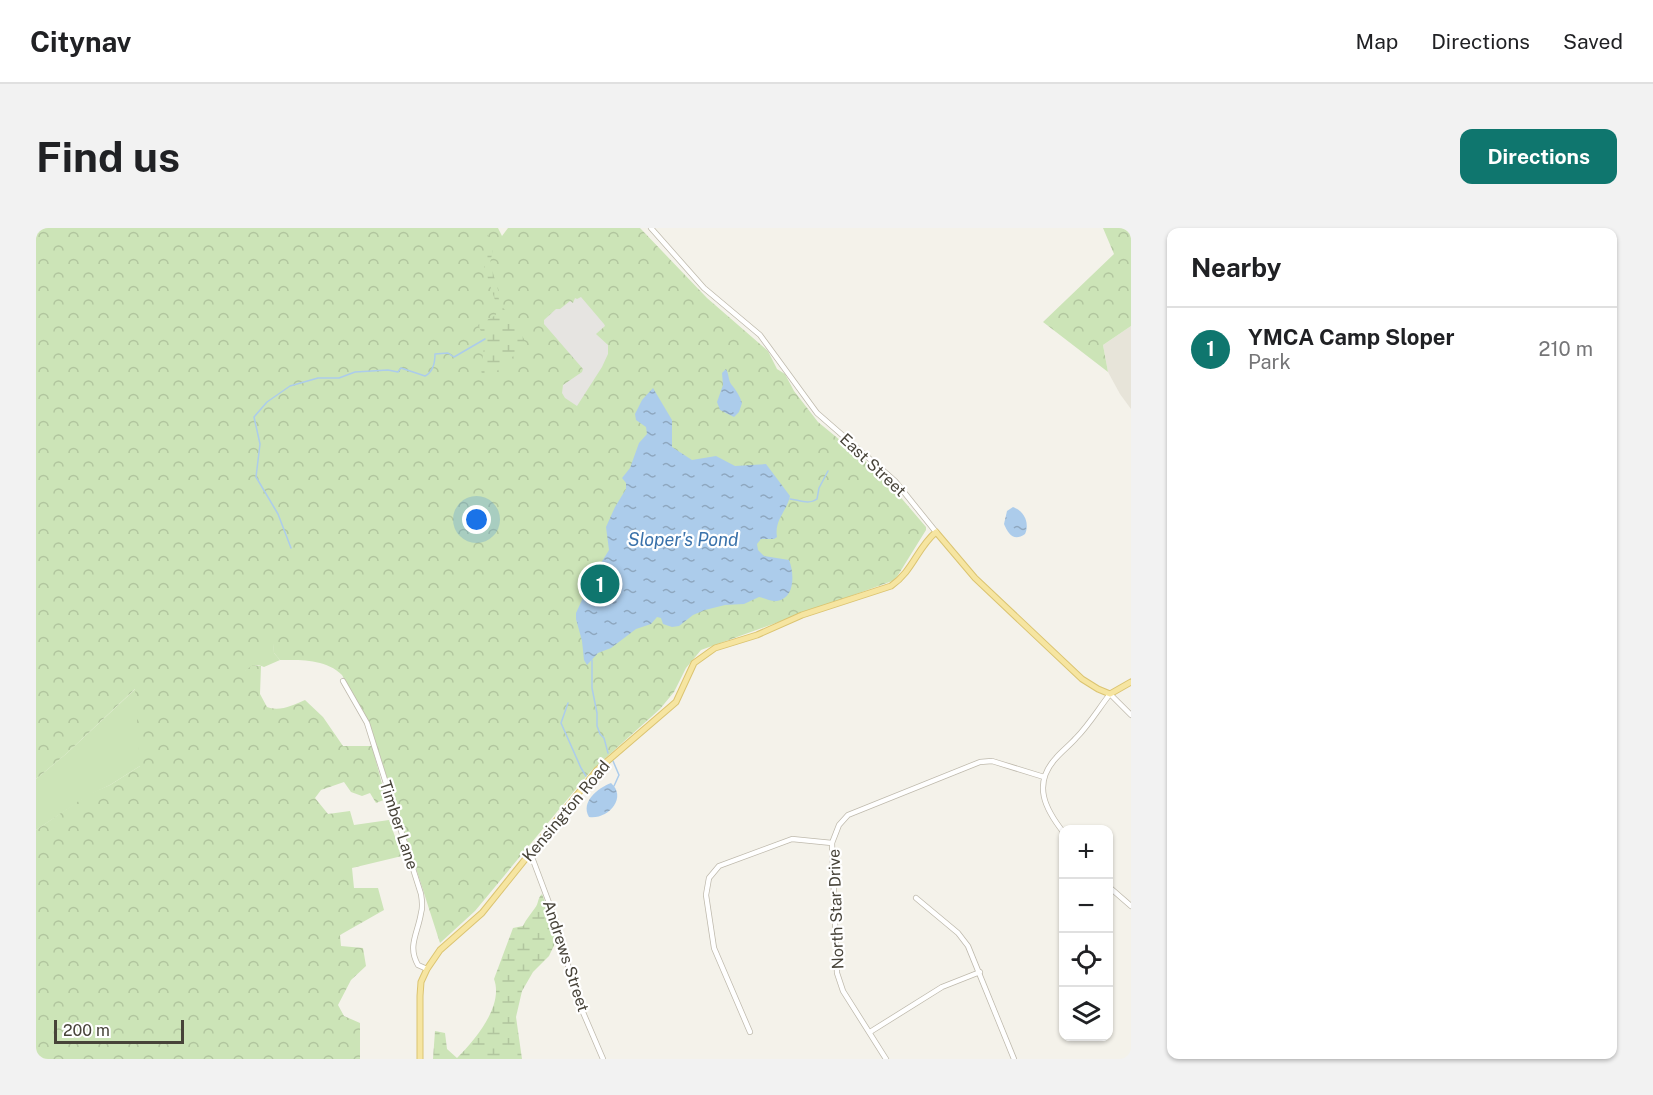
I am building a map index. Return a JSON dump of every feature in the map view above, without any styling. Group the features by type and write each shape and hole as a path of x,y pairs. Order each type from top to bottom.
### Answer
{"main road":[{"name":"East Street","path":"936,532 975,578 1074,671 1098,689 1110,694"},
{"name":"Kensington Road","path":"420,1059 422,982 427,969 440,950 482,913 597,770 676,702 694,663 715,648 757,634 802,615 891,586 902,578 936,532"},
{"path":"1110,694 1131,682"}],"street":[{"name":"East Street","path":"651,228 704,288 760,335 817,413 895,481 936,532"},
{"name":"Timber Lane","path":"343,681 367,723 421,894 422,910 412,948 418,965 427,969"},
{"name":"East Street","path":"1110,694 1131,715"},
{"path":"1059,825 1046,805 1043,790 1044,777 1054,759 1077,738 1110,694"},
{"name":"North Star Drive","path":"886,1059 843,990 837,973 832,843 839,825 848,815 980,762 992,761 1044,777"},
{"path":"750,1032 714,948 706,895 709,878 719,866 792,839 832,843"},
{"name":"Andrews Street","path":"531,852 557,924 582,1010 603,1059"},
{"path":"1113,890 1131,906"},
{"path":"916,898 958,933 968,946 1014,1059"},
{"path":"870,1032 942,987 980,972"}],"shaded area":[{"path":"581,297 605,326 596,334 608,345 608,354 577,406 565,398 562,393 563,385 583,369 544,324 544,320 556,309 560,309 570,301 573,303 575,298"},
{"path":"1131,326 1131,409 1108,372 1103,345"}],"green space":[{"path":"36,228 498,228 502,236 508,228 640,228 707,298 768,351 777,369 785,374 794,391 818,422 880,473 926,527 926,530 895,580 701,650 686,668 674,692 660,709 590,772 475,911 440,943 372,731 342,675 321,663 280,660 274,653 272,634 237,676 253,665 261,666 260,694 267,707 282,708 305,700 323,717 343,746 372,746 386,799 376,803 370,793 362,796 351,792 344,782 321,790 315,798 328,814 350,811 354,825 389,820 402,856 352,868 354,888 378,888 384,910 340,935 341,946 363,948 366,966 351,980 338,1005 344,1016 360,1023 360,1059 36,1059 36,830 89,794 110,785 140,766 135,689 36,779"},
{"path":"482,228 487,228 493,250 490,263 500,304 514,321 525,341 513,356 486,381 483,380 481,369 485,340 478,325 496,315 497,306 484,267 487,244"},
{"path":"1103,228 1131,228 1131,326 1103,345 1108,372 1043,322 1114,254"},
{"path":"245,590 273,634 274,653 280,660 264,667 252,666 236,677 140,766 89,795 36,830 36,779"},
{"path":"542,894 558,937 549,956 533,972 522,991 516,1017 522,1059 433,1059 435,1031 445,1033 447,1049 457,1058 486,1022 495,1000 494,979 513,928 523,926"}],"water":[{"path":"726,369 730,382 742,403 739,412 734,417 720,410 717,402 723,385 722,373"},
{"name":"Sloper's Pond","path":"653,388 672,420 672,447 692,460 716,456 735,466 766,464 790,496 777,526 777,537 761,539 757,544 758,550 764,556 789,560 792,584 788,595 783,599 775,601 759,597 744,604 725,605 705,610 693,615 679,626 672,627 663,624 661,618 657,617 651,624 636,629 611,648 598,653 587,665 584,660 576,613 593,576 609,550 606,527 626,489 626,483 622,478 630,468 639,443 647,434 646,427 636,420 635,414 642,400"},
{"path":"1013,507 1020,511 1026,522 1025,534 1018,537 1010,534 1004,524 1007,511"},
{"path":"611,783 617,795 613,807 602,815 589,817 587,806 592,796"}],"waterway":[{"path":"291,548 278,514 256,477 260,444 254,417 267,402 290,386 318,378 339,378 355,372 388,370 398,372 401,368 425,376 433,366 435,354 448,353 454,357 485,339"},
{"path":"790,499 807,502 817,499 819,488 828,471"},
{"path":"592,660 592,688 597,726 604,738 608,753"},
{"path":"568,703 561,723 586,776"},
{"path":"613,761 619,775 614,786"}],"place":[{"name":"YMCA Camp Sloper","path":"600,584"}]}
